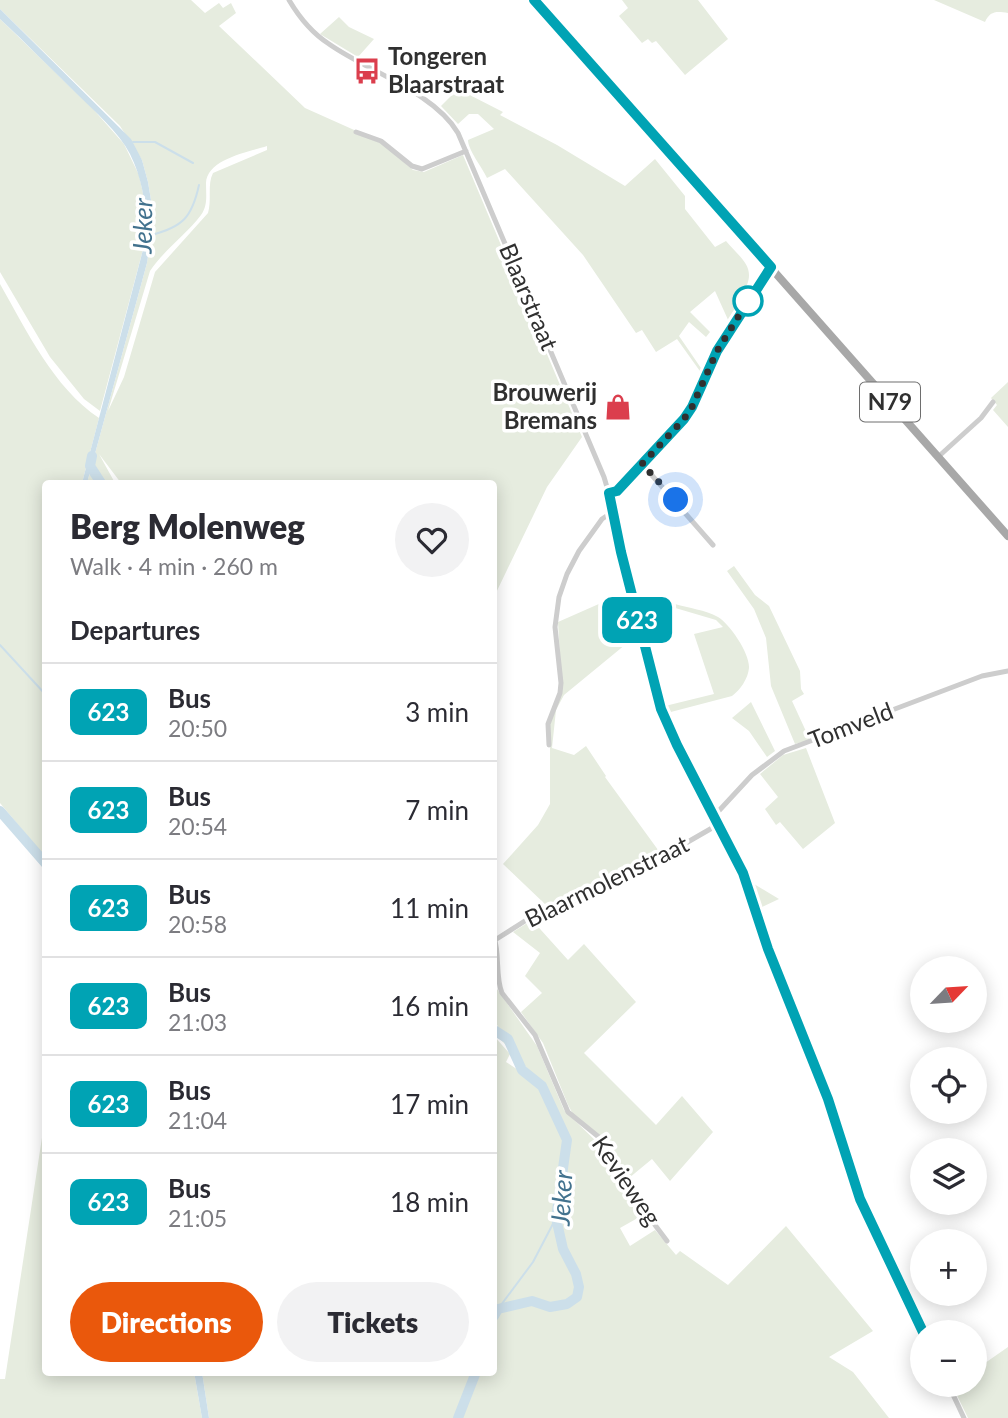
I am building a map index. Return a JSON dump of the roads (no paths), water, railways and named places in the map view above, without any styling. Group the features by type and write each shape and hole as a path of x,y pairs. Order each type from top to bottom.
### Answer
{"main road":[{"path":"534,0 771,267"},
{"name":"N79","path":"771,267 1008,536"}],"street":[{"name":"Blaarstraat","path":"289,0 299,16 329,45 383,74 443,114 451,122 466,151 609,493 621,552 661,709 743,873 768,949 828,1099 860,1199 917,1320"},
{"path":"356,132 381,141 412,166 422,169 466,151"},
{"path":"609,493 617,491 684,419 717,351 771,267"},
{"path":"938,457 981,418 993,402"},
{"path":"642,464 713,545"},
{"path":"549,745 548,724 561,683 555,628 559,597 567,573 579,551 602,519 614,511"},
{"name":"Tomveld","path":"715,815 752,775 784,751 982,676 1008,671"},
{"name":"Blaarmolenstraat","path":"497,937 538,912 580,900 627,871 719,824"},
{"name":"Kevieweg","path":"497,967 502,993 536,1035 569,1112 600,1138 667,1241"},
{"path":"954,1397 964,1418"}],"water":[{"path":"0,9 131,139 142,160 148,182 153,212 147,263 88,480 83,480 145,242 144,197 135,165 119,137 0,19"},
{"path":"195,1376 203,1376 209,1418 202,1418"}],"waterway":[{"path":"133,142 155,142 193,163"},
{"path":"151,235 171,228 184,219 193,205 199,185"},
{"name":"Jeker","path":"92,456 90,466 99,480"},
{"path":"0,645 42,691"},
{"path":"0,811 42,859"},
{"name":"Jeker","path":"497,1032 508,1039 522,1070 542,1086 567,1140 556,1218 563,1249 576,1274 579,1287 577,1297 567,1304 550,1307 532,1301 497,1311"},
{"path":"498,1309 533,1262 556,1218"},
{"name":"Jeker","path":"458,1418 474,1376"}],"place":[{"name":"Tongeren Blaarstraat","path":"367,71"},
{"name":"Brouwerij Bremans","path":"618,407"}]}
